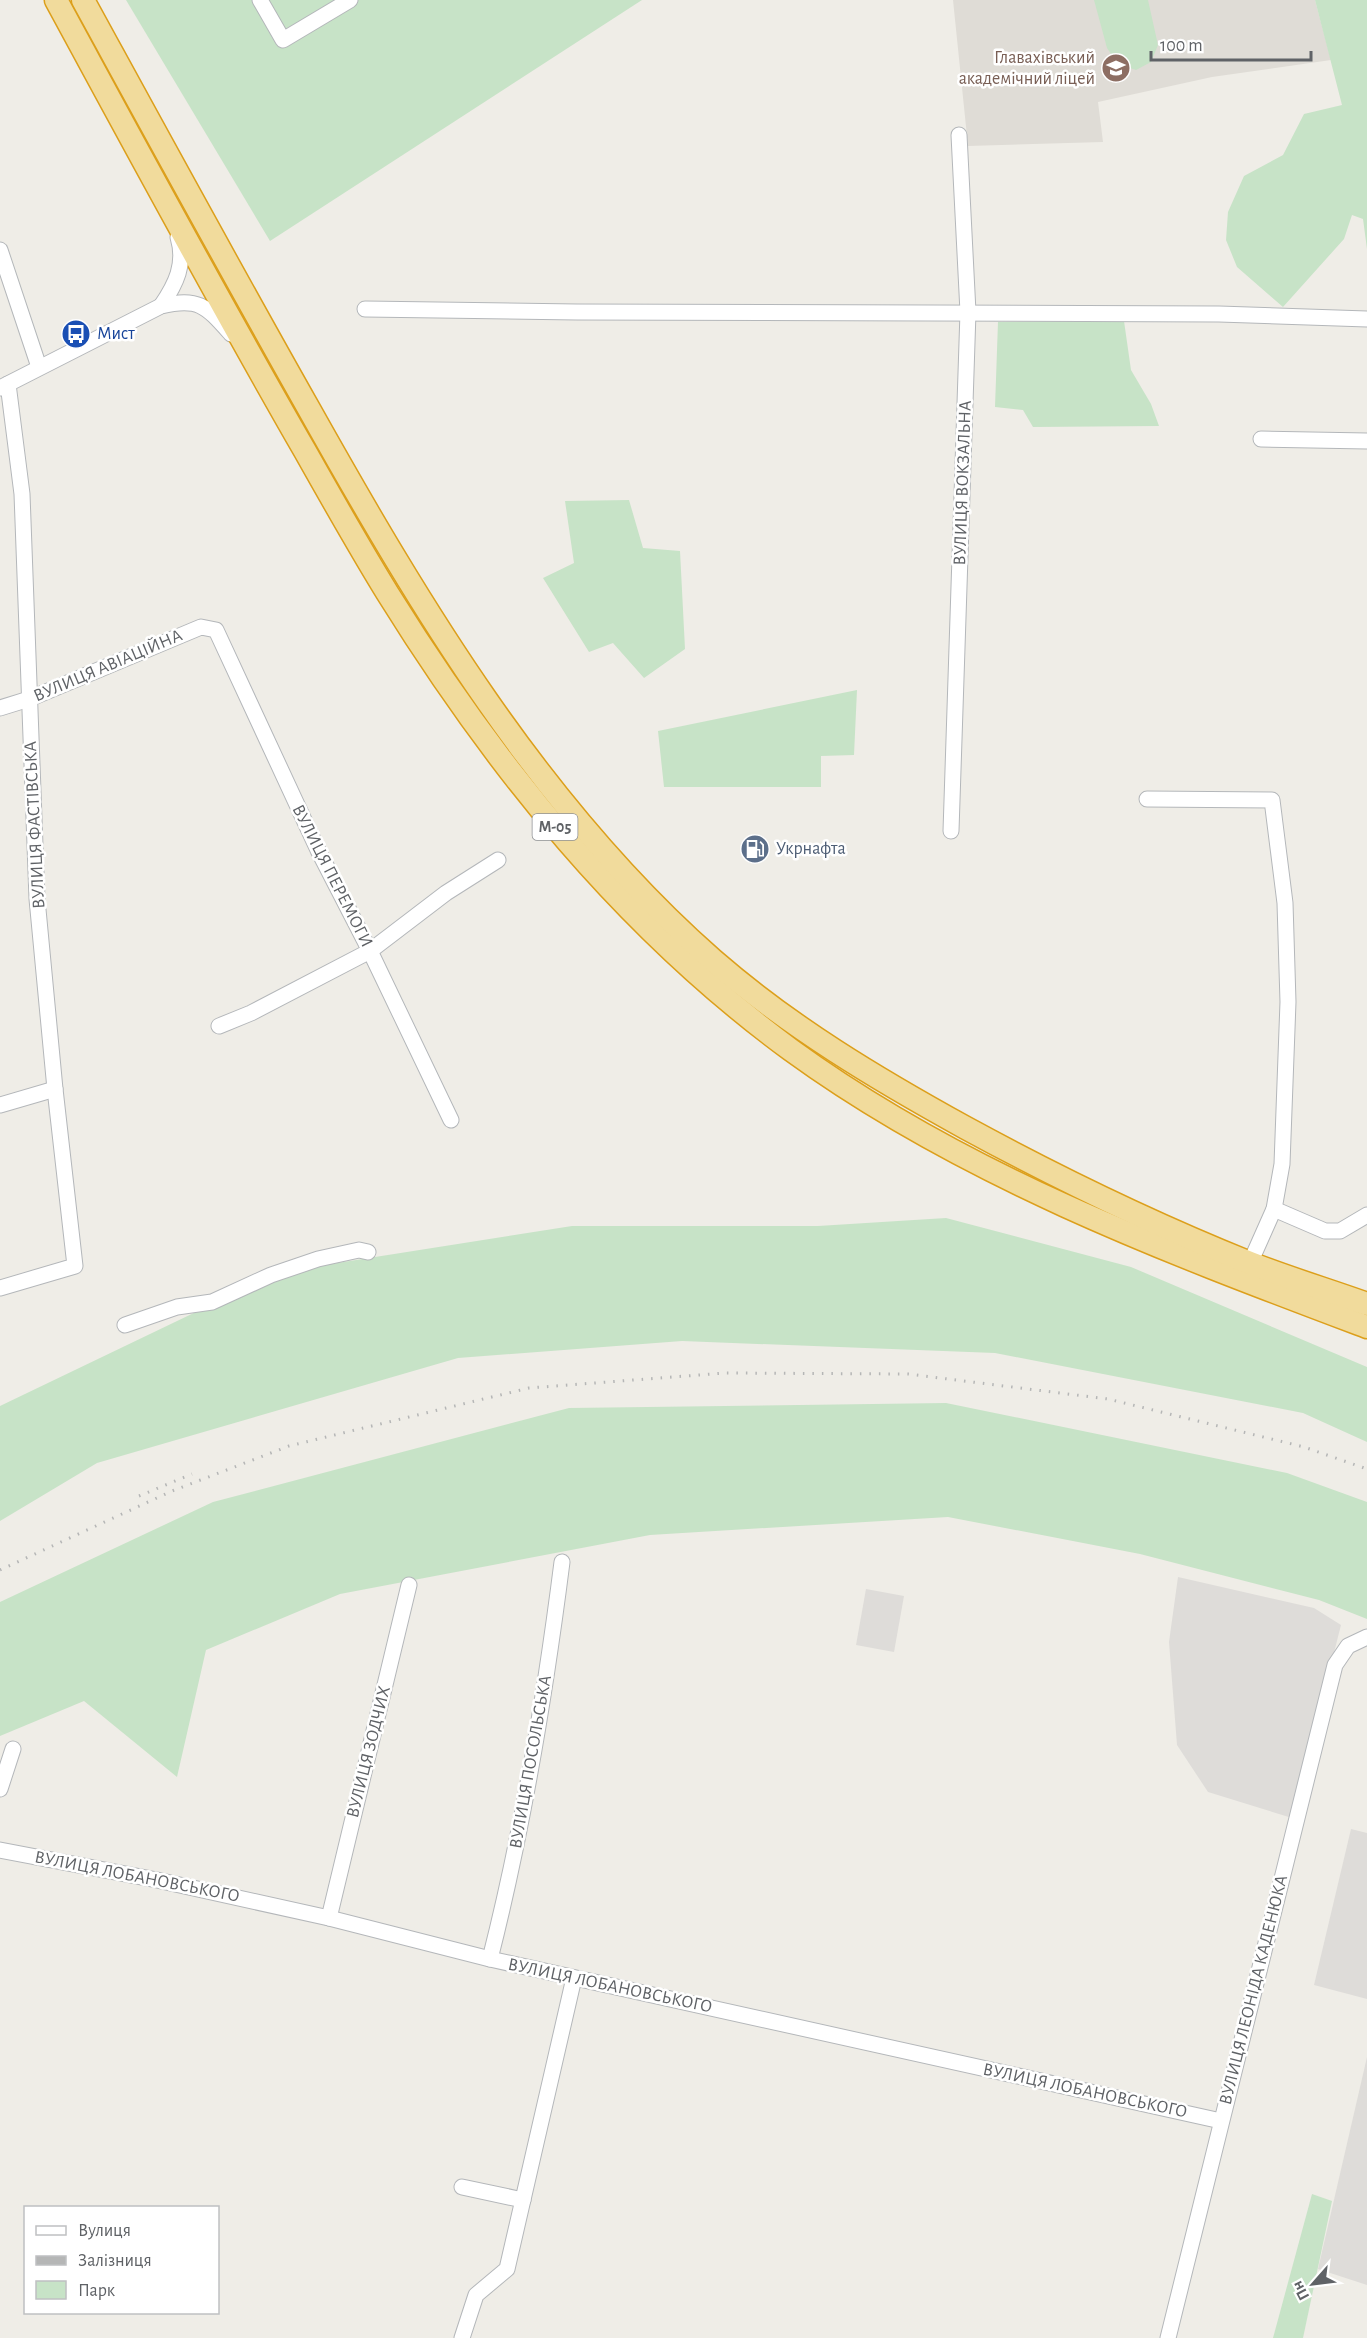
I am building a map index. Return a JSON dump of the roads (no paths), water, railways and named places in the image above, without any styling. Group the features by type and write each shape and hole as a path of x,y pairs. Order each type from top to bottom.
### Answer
{"highway":[{"name":"М-05","path":"56,0 249,354 386,591 469,717 582,859 632,912 690,969 736,1008 827,1075 964,1155 1038,1194 1190,1260 1367,1327"},
{"name":"М-05","path":"83,0 256,315 416,594 498,717 551,786 609,855 712,959 807,1034 897,1090 1047,1172 1250,1263 1367,1304"}],"street":[{"path":"261,0 283,40 350,0"},
{"name":"ВУЛИЦЯ ВОКЗАЛЬНА","path":"951,831 968,312 959,135"},
{"path":"161,306 174,287 182,253 166,199"},
{"path":"0,250 39,367"},
{"path":"4,386 161,306 189,301 204,306 249,354"},
{"path":"365,309 1219,314 1367,319"},
{"name":"ВУЛИЦЯ ФАСТІВСЬКА","path":"0,1288 75,1266 37,899 22,494 4,386"},
{"path":"1261,439 1367,441"},
{"name":"ВУЛИЦЯ АВІАЦІЙНА","path":"0,708 29,699 201,627 216,630"},
{"name":"ВУЛИЦЯ ПЕРЕМОГИ","path":"216,630 318,850 370,951 451,1120"},
{"path":"1148,799 1272,800 1285,903 1288,1002 1282,1164 1274,1209 1250,1263"},
{"path":"219,1026 251,1013 370,951 446,893 498,860"},
{"path":"0,1105 55,1089"},
{"path":"1274,1209 1324,1231 1340,1231 1367,1215"},
{"path":"125,1325 177,1307 212,1302 272,1275 318,1260 359,1250 368,1252"},
{"name":"ВУЛИЦЯ ПОСОЛЬСЬКА","path":"490,1959 506,1897 545,1692 562,1562"},
{"name":"ВУЛИЦЯ ЗОДЧИХ","path":"329,1918 409,1585"},
{"name":"ВУЛИЦЯ ЛЕОНІДА КАДЕНЮКА","path":"1168,2338 1335,1665 1347,1646 1367,1637"},
{"path":"0,1788 13,1749"},
{"name":"ВУЛИЦЯ ЛОБАНОВСЬКОГО","path":"0,1850 157,1880 329,1918 490,1959 1221,2121"},
{"path":"462,2338 476,2295 507,2269 574,1978"},
{"path":"462,2187 523,2200"}],"railway":[{"path":"0,1570 172,1491 289,1446 529,1388 725,1373 908,1374 1108,1399 1304,1447 1367,1469"},
{"path":"139,1496 192,1474"}],"place":[{"name":"Главахівський академічний ліцей","path":"1116,68"},
{"name":"Мист","path":"76,334"},
{"name":"Укрнафта","path":"755,849"}]}
